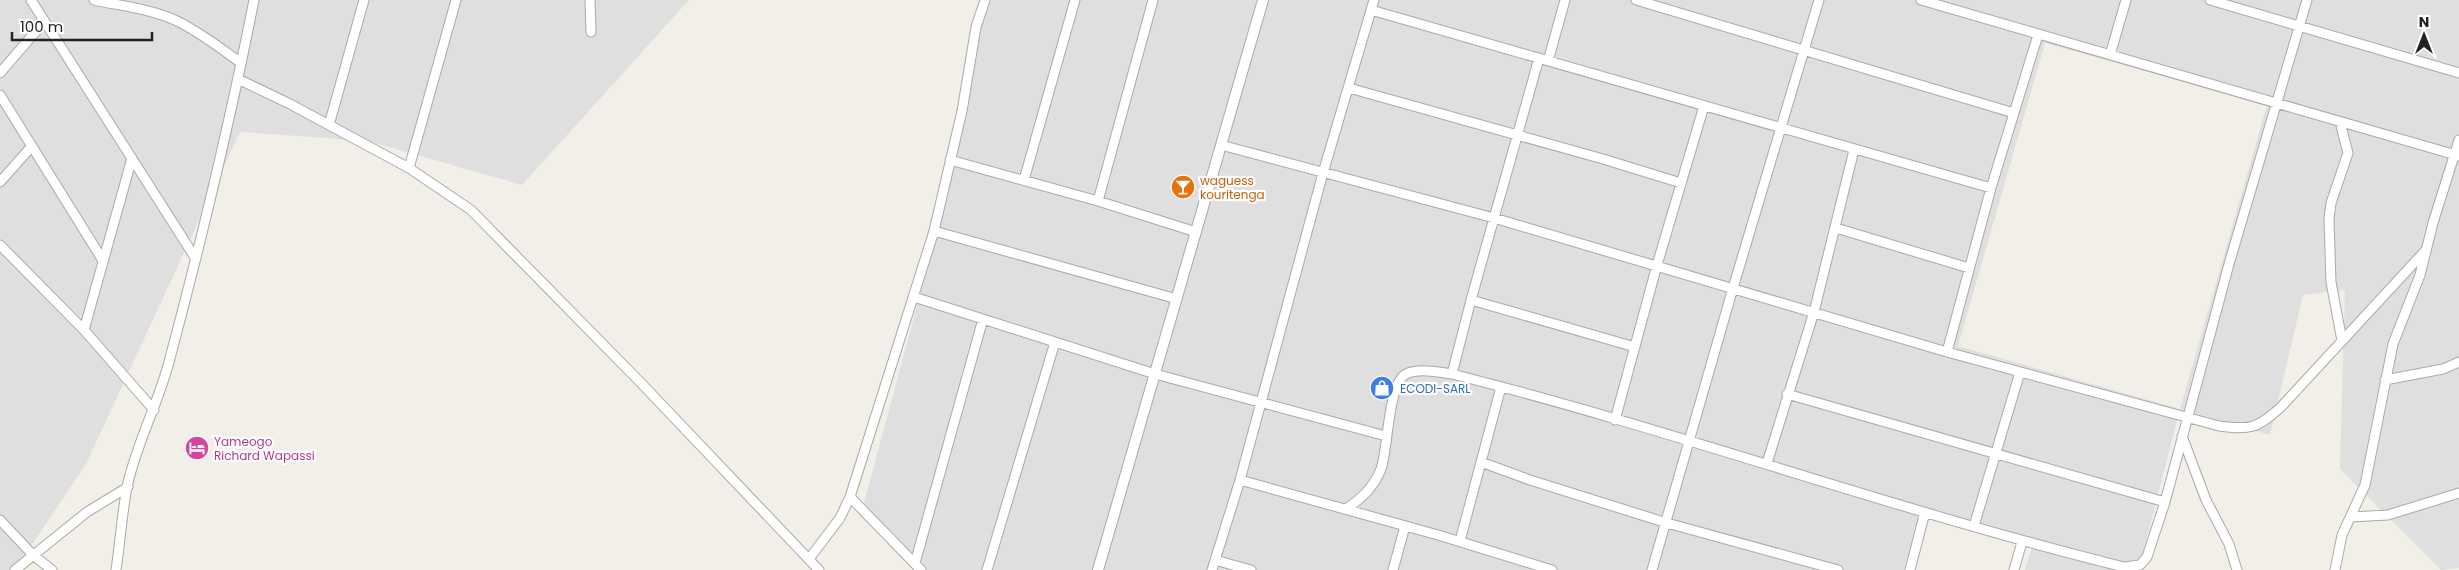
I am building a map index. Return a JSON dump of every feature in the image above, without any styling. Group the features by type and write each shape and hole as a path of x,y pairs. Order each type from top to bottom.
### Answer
{"street":[{"path":"31,0 196,259"},
{"path":"94,0 152,12 175,20 197,32 242,63"},
{"path":"116,570 128,487 142,436 154,410 164,379 196,259 242,63 254,0"},
{"path":"328,125 364,0"},
{"path":"409,168 456,0"},
{"path":"590,0 592,32"},
{"path":"809,559 840,518 850,497 914,296 934,231 962,111 976,27 985,0"},
{"path":"1024,180 1075,0"},
{"path":"1098,201 1153,0"},
{"path":"1098,570 1263,0"},
{"path":"1212,570 1240,480 1323,173 1374,0"},
{"path":"1452,374 1470,300 1518,136 1565,0"},
{"path":"1636,0 1804,52 2014,113"},
{"path":"1652,570 1733,288 1819,0"},
{"path":"1921,0 1945,3 2038,35 2457,155"},
{"path":"2110,55 2126,0"},
{"path":"2210,0 2459,73"},
{"path":"1346,509 1367,493 1375,482 1383,460 1386,436 1400,378 1415,372 1452,374 1766,463 2022,542 2124,567 2140,565 2147,557 2166,502 2229,264 2307,0"},
{"path":"1371,10 1704,106 1781,126 1854,150 1991,188"},
{"path":"0,73 44,22"},
{"path":"1947,352 1991,188 2038,35"},
{"path":"238,79 409,168 471,210 642,384 819,570"},
{"path":"1349,88 1681,183"},
{"path":"0,95 102,259"},
{"path":"1615,420 1657,265 1704,106"},
{"path":"2340,122 2348,143 2348,156 2331,204 2329,219 2332,289 2342,341"},
{"path":"2335,570 2342,535 2365,485 2393,344 2420,275 2426,250 2457,155 2459,140"},
{"path":"1221,145 1494,218 1947,352 2219,426 2242,429 2255,427 2281,407 2426,250"},
{"path":"0,182 32,146"},
{"path":"1766,463 1814,312 1854,150"},
{"path":"84,330 102,259 132,158"},
{"path":"950,160 1098,201 1196,232"},
{"path":"1836,228 1969,268"},
{"path":"934,231 1177,299"},
{"path":"0,245 84,330 154,410"},
{"path":"914,296 1155,374 1386,436"},
{"path":"1470,300 1635,347"},
{"path":"918,566 983,319"},
{"path":"988,570 1055,342"},
{"path":"2385,380 2443,368 2459,362"},
{"path":"1974,526 2020,372"},
{"path":"1460,541 1501,387"},
{"path":"1787,394 2166,502"},
{"path":"2182,436 2206,500 2229,544 2237,570"},
{"path":"1481,462 1510,474 1667,523 1838,570"},
{"path":"1240,480 1460,541 1552,570"},
{"path":"15,570 87,512 128,487"},
{"path":"2350,517 2388,515 2459,493"},
{"path":"850,497 918,566"},
{"path":"1910,570 1926,512"},
{"path":"0,520 33,555 52,570"},
{"path":"1393,570 1405,526"},
{"path":"2014,570 2022,542"},
{"path":"1215,560 1251,570"}],"shaded area":[{"path":"0,0 689,0 522,185 368,141 240,132 86,464 17,567 20,570 0,570"},
{"path":"991,0 2459,0 2459,568 2441,570 2340,469 2345,290 2303,295 2270,435 2180,409 2139,568 2146,570 2025,570 2034,540 1921,508 1904,570 923,570 864,503 936,235 973,47","holes":["2045,43 2267,105 2180,409 1958,346"]}],"place":[{"name":"waguess kouritenga","path":"1183,187"},
{"name":"ECODI-SARL","path":"1382,388"},
{"name":"Yameogo Richard Wapassi","path":"197,448"}]}
